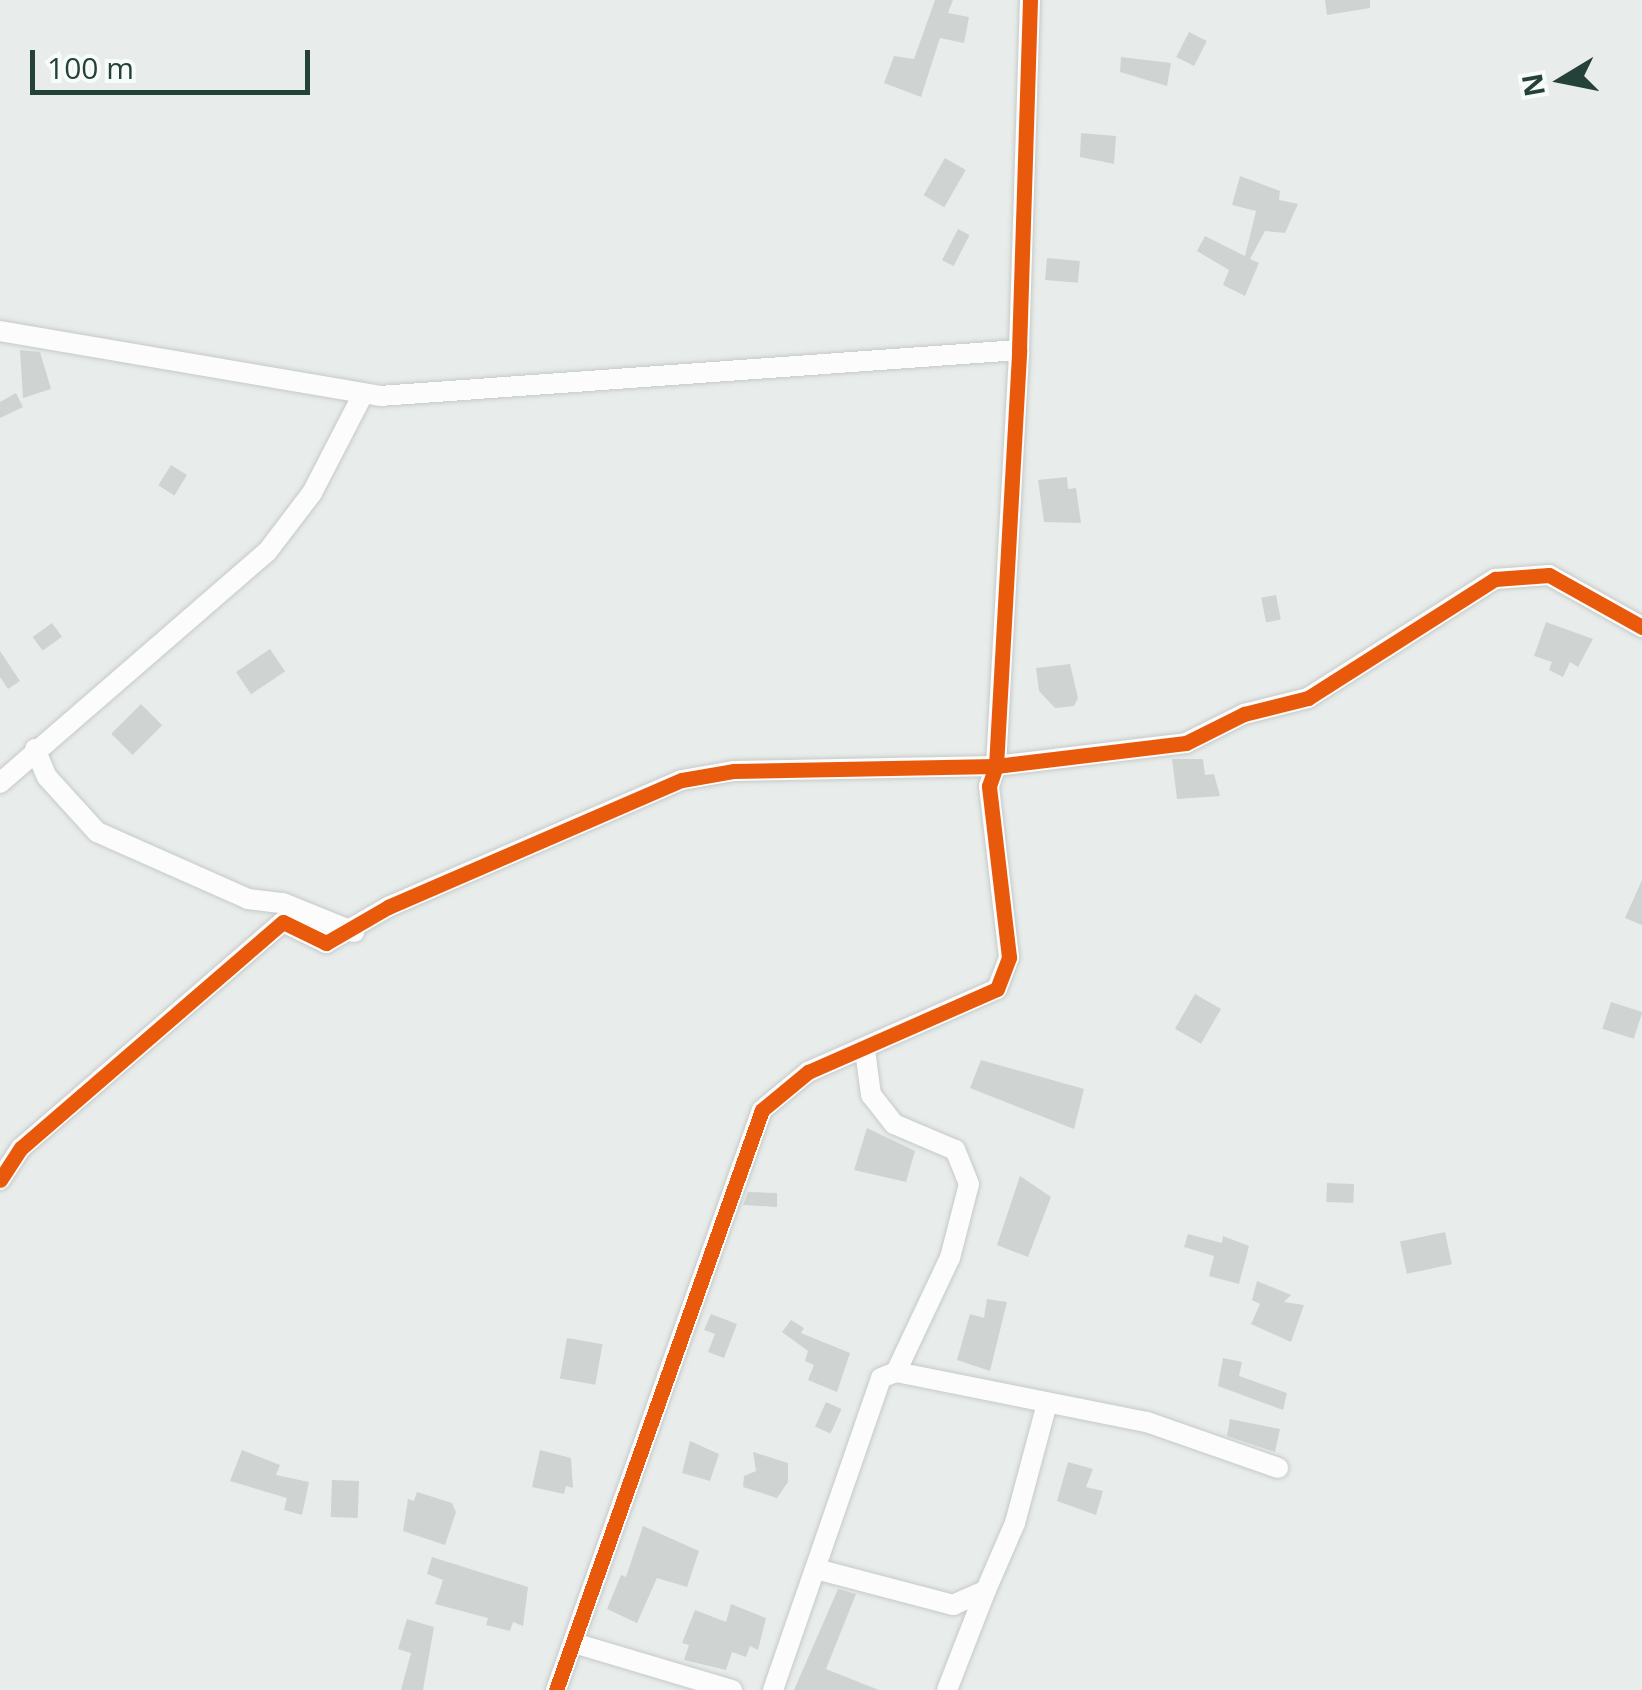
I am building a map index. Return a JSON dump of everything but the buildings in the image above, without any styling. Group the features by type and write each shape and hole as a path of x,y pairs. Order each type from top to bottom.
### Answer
{"street":[{"path":"556,1690 762,1110 808,1072 866,1050 997,989 1009,956 989,786 996,766 1019,350 1030,0"},
{"path":"0,331 363,394 1019,350"},
{"path":"0,782 35,749 89,712 267,552 312,493 363,394"},
{"path":"0,1180 20,1148 283,922 326,944 354,932 388,907 682,780 734,771 996,766 1186,743 1244,714 1308,698 1495,580 1549,575 1642,627"},
{"path":"35,749 46,778 96,832 248,899 283,903 354,932"},
{"path":"866,1050 871,1094 894,1124 955,1150 969,1184 950,1258 896,1372"},
{"path":"773,1690 882,1378 896,1372 1046,1406 1147,1422 1278,1468"},
{"path":"947,1690 1015,1522 1046,1406"},
{"path":"816,1570 952,1605 986,1590"},
{"path":"574,1643 732,1690"}],"cycle path":[{"path":"556,1690 762,1110 808,1072 997,989 1009,957 989,786 996,766 1019,350 1030,0"},
{"path":"0,1180 21,1148 283,922 326,943 388,907 682,780 734,771 996,766 1186,743 1244,714 1308,698 1495,579 1549,575 1642,627"}]}
